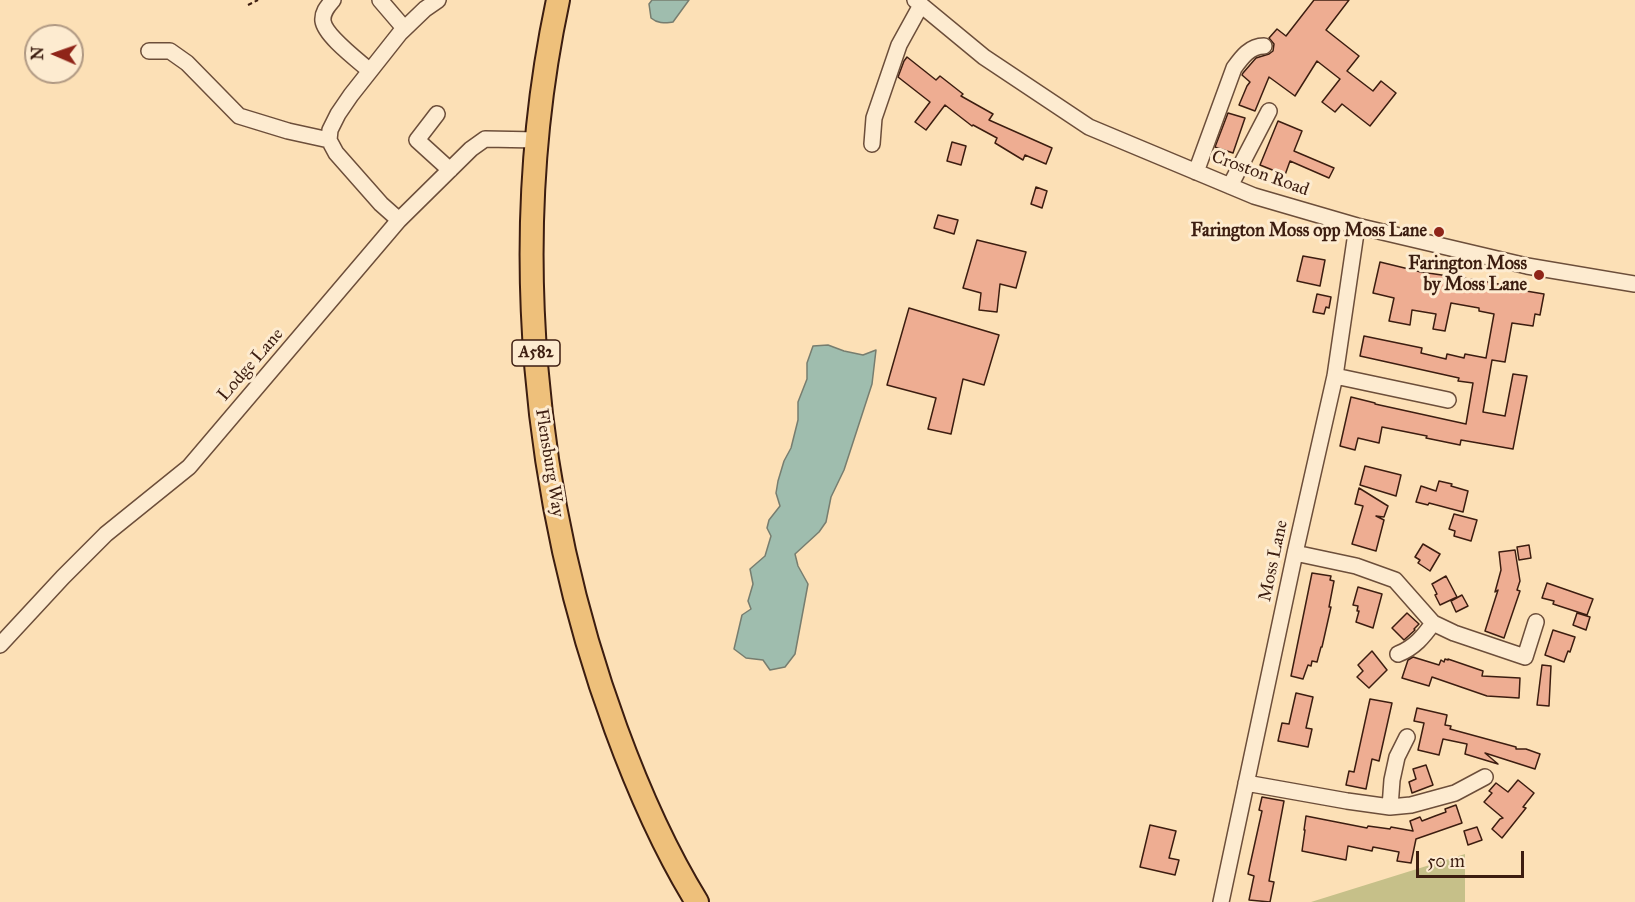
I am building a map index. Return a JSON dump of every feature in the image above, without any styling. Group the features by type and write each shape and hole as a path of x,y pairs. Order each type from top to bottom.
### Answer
{"highway":[{"name":"Flensburg Way","path":"558,0 538,140 533,240 534,335 542,425 558,524 580,616 605,700 647,808 689,898"}],"street":[{"path":"333,0 325,8 323,21 329,33 370,70"},
{"path":"380,0 404,28"},
{"path":"399,220 381,204 336,153 329,140 330,130 338,114 404,28 438,0"},
{"path":"872,144 874,118 899,45 918,2"},
{"name":"Croston Road","path":"918,2 984,57 1089,127 1254,196 1357,226 1527,266 1635,284"},
{"path":"1196,172 1234,68 1244,55 1257,46 1264,46"},
{"path":"149,51 170,51 187,63 238,116 329,140"},
{"path":"1230,186 1269,111"},
{"path":"437,114 417,140 450,171"},
{"name":"Lodge Lane","path":"0,645 105,534 189,467 399,220 471,149 485,139 538,140"},
{"name":"Moss Lane","path":"1221,902 1335,376 1357,226"},
{"path":"1335,376 1448,400"},
{"path":"1295,553 1356,566 1395,580 1434,623 1454,633 1525,657 1536,622"},
{"path":"1398,654 1408,650 1424,636 1434,623"},
{"path":"1390,807 1397,757 1407,737"},
{"path":"1246,783 1390,807 1411,805 1455,793 1485,777"}],"path":[{"path":"248,5 258,0"}],"shaded area":[{"path":"652,0 689,0 673,22 664,23 651,18 649,4"},
{"path":"828,345 863,355 876,350 872,384 844,470 831,497 826,522 819,532 795,554 798,566 808,584 795,654 785,667 770,670 763,660 746,658 734,649 742,615 751,609 748,601 753,584 750,569 765,556 771,536 767,528 769,520 780,506 776,493 778,481 791,448 798,420 798,402 807,379 807,363 813,346"},
{"path":"1465,854 1465,902 1311,902"}],"building":[{"path":"1314,0 1349,0 1326,30 1359,56 1347,71 1373,91 1381,81 1396,93 1370,126 1342,104 1335,112 1322,102 1340,79 1317,61 1295,96 1269,77 1255,111 1239,105 1250,82 1242,75 1243,73 1256,58 1273,51 1274,44 1269,38 1277,29 1286,36"},
{"path":"907,57 936,80 940,76 963,94 961,96 993,114 989,120 1052,148 1046,164 1025,155 1023,160 995,143 997,138 972,126 945,105 926,130 915,122 930,102 898,77"},
{"path":"1228,113 1245,118 1233,153 1215,147"},
{"path":"1278,121 1302,131 1294,151 1334,168 1329,178 1290,161 1285,175 1260,165"},
{"path":"952,142 966,146 961,165 947,161"},
{"path":"1036,187 1047,191 1042,208 1031,204"},
{"path":"938,215 958,220 954,234 934,228"},
{"path":"977,240 1026,252 1016,288 1000,284 997,312 979,310 981,293 963,288"},
{"path":"1303,256 1325,260 1320,286 1297,281"},
{"path":"1380,262 1421,272 1483,281 1503,285 1502,287 1544,294 1540,315 1535,314 1533,326 1512,323 1505,362 1492,360 1483,412 1505,416 1513,374 1527,376 1513,449 1461,440 1460,445 1382,427 1379,443 1358,438 1355,450 1340,446 1351,397 1466,424 1473,383 1360,356 1364,336 1422,348 1421,353 1446,359 1447,354 1464,358 1465,354 1486,358 1494,314 1479,311 1479,308 1451,303 1445,331 1433,329 1436,314 1412,310 1410,325 1389,321 1394,298 1373,293"},
{"path":"1317,294 1331,297 1329,308 1326,307 1324,314 1313,312"},
{"path":"909,308 999,335 984,385 963,379 951,434 928,429 936,398 887,385"},
{"path":"1365,466 1401,475 1396,496 1360,485"},
{"path":"1439,481 1468,491 1463,512 1416,502 1421,486 1436,491"},
{"path":"1359,488 1388,506 1384,517 1376,516 1384,520 1376,551 1352,544 1363,506 1355,504"},
{"path":"1454,514 1477,520 1471,541 1454,536 1455,531 1449,529"},
{"path":"1423,544 1440,554 1430,571 1418,563 1420,560 1415,557"},
{"path":"1529,545 1531,558 1519,560 1517,547"},
{"path":"1515,550 1520,581 1517,590 1520,591 1504,638 1485,631 1498,590 1495,592 1501,570 1499,552"},
{"path":"1312,573 1331,576 1330,580 1334,581 1322,647 1317,662 1312,661 1311,666 1308,665 1303,679 1291,676"},
{"path":"1446,576 1457,597 1440,605 1432,584"},
{"path":"1547,583 1593,599 1587,615 1542,598"},
{"path":"1358,587 1382,594 1373,628 1356,622 1359,611 1357,611 1358,606 1353,605"},
{"path":"1462,595 1468,606 1456,612 1451,601"},
{"path":"1407,613 1419,624 1404,640 1392,628"},
{"path":"1577,613 1590,617 1586,630 1573,625"},
{"path":"1553,630 1575,637 1564,662 1545,655"},
{"path":"1372,651 1387,670 1369,688 1357,677 1363,671 1358,665"},
{"path":"1413,657 1439,665 1441,660 1444,662 1448,659 1483,671 1482,676 1520,678 1519,698 1487,696 1432,677 1429,686 1402,678 1408,660"},
{"path":"1542,665 1551,666 1549,706 1537,705"},
{"path":"1296,693 1313,697 1306,728 1312,729 1308,747 1278,741 1282,723 1289,724"},
{"path":"1370,699 1392,703 1379,761 1372,759 1366,789 1346,785 1349,771 1354,772"},
{"path":"1417,708 1447,715 1445,725 1451,726 1450,729 1540,754 1535,769 1485,753 1498,764 1465,754 1467,744 1443,739 1439,755 1418,750 1424,723 1414,721"},
{"path":"1426,765 1433,785 1412,793 1409,782 1416,779 1413,769"},
{"path":"1518,780 1534,793 1523,807 1526,808 1502,838 1492,829 1503,818 1484,802 1492,793 1489,791 1496,783 1508,792"},
{"path":"1262,797 1284,801 1269,881 1274,882 1270,902 1249,900 1254,876 1248,874 1262,811 1259,810"},
{"path":"1456,805 1462,823 1416,839 1411,863 1397,861 1399,852 1373,847 1372,851 1348,846 1346,860 1302,851 1306,816 1367,828 1368,826 1390,829 1391,827 1413,831 1410,821 1420,817 1422,821 1446,812 1445,809"},
{"path":"1150,825 1176,831 1169,858 1179,860 1175,875 1140,867"},
{"path":"1477,827 1482,840 1468,845 1464,831"}],"place":[{"name":"Farington Moss opp Moss Lane","path":"1439,232"},
{"name":"Farington Moss by Moss Lane","path":"1539,275"}]}
